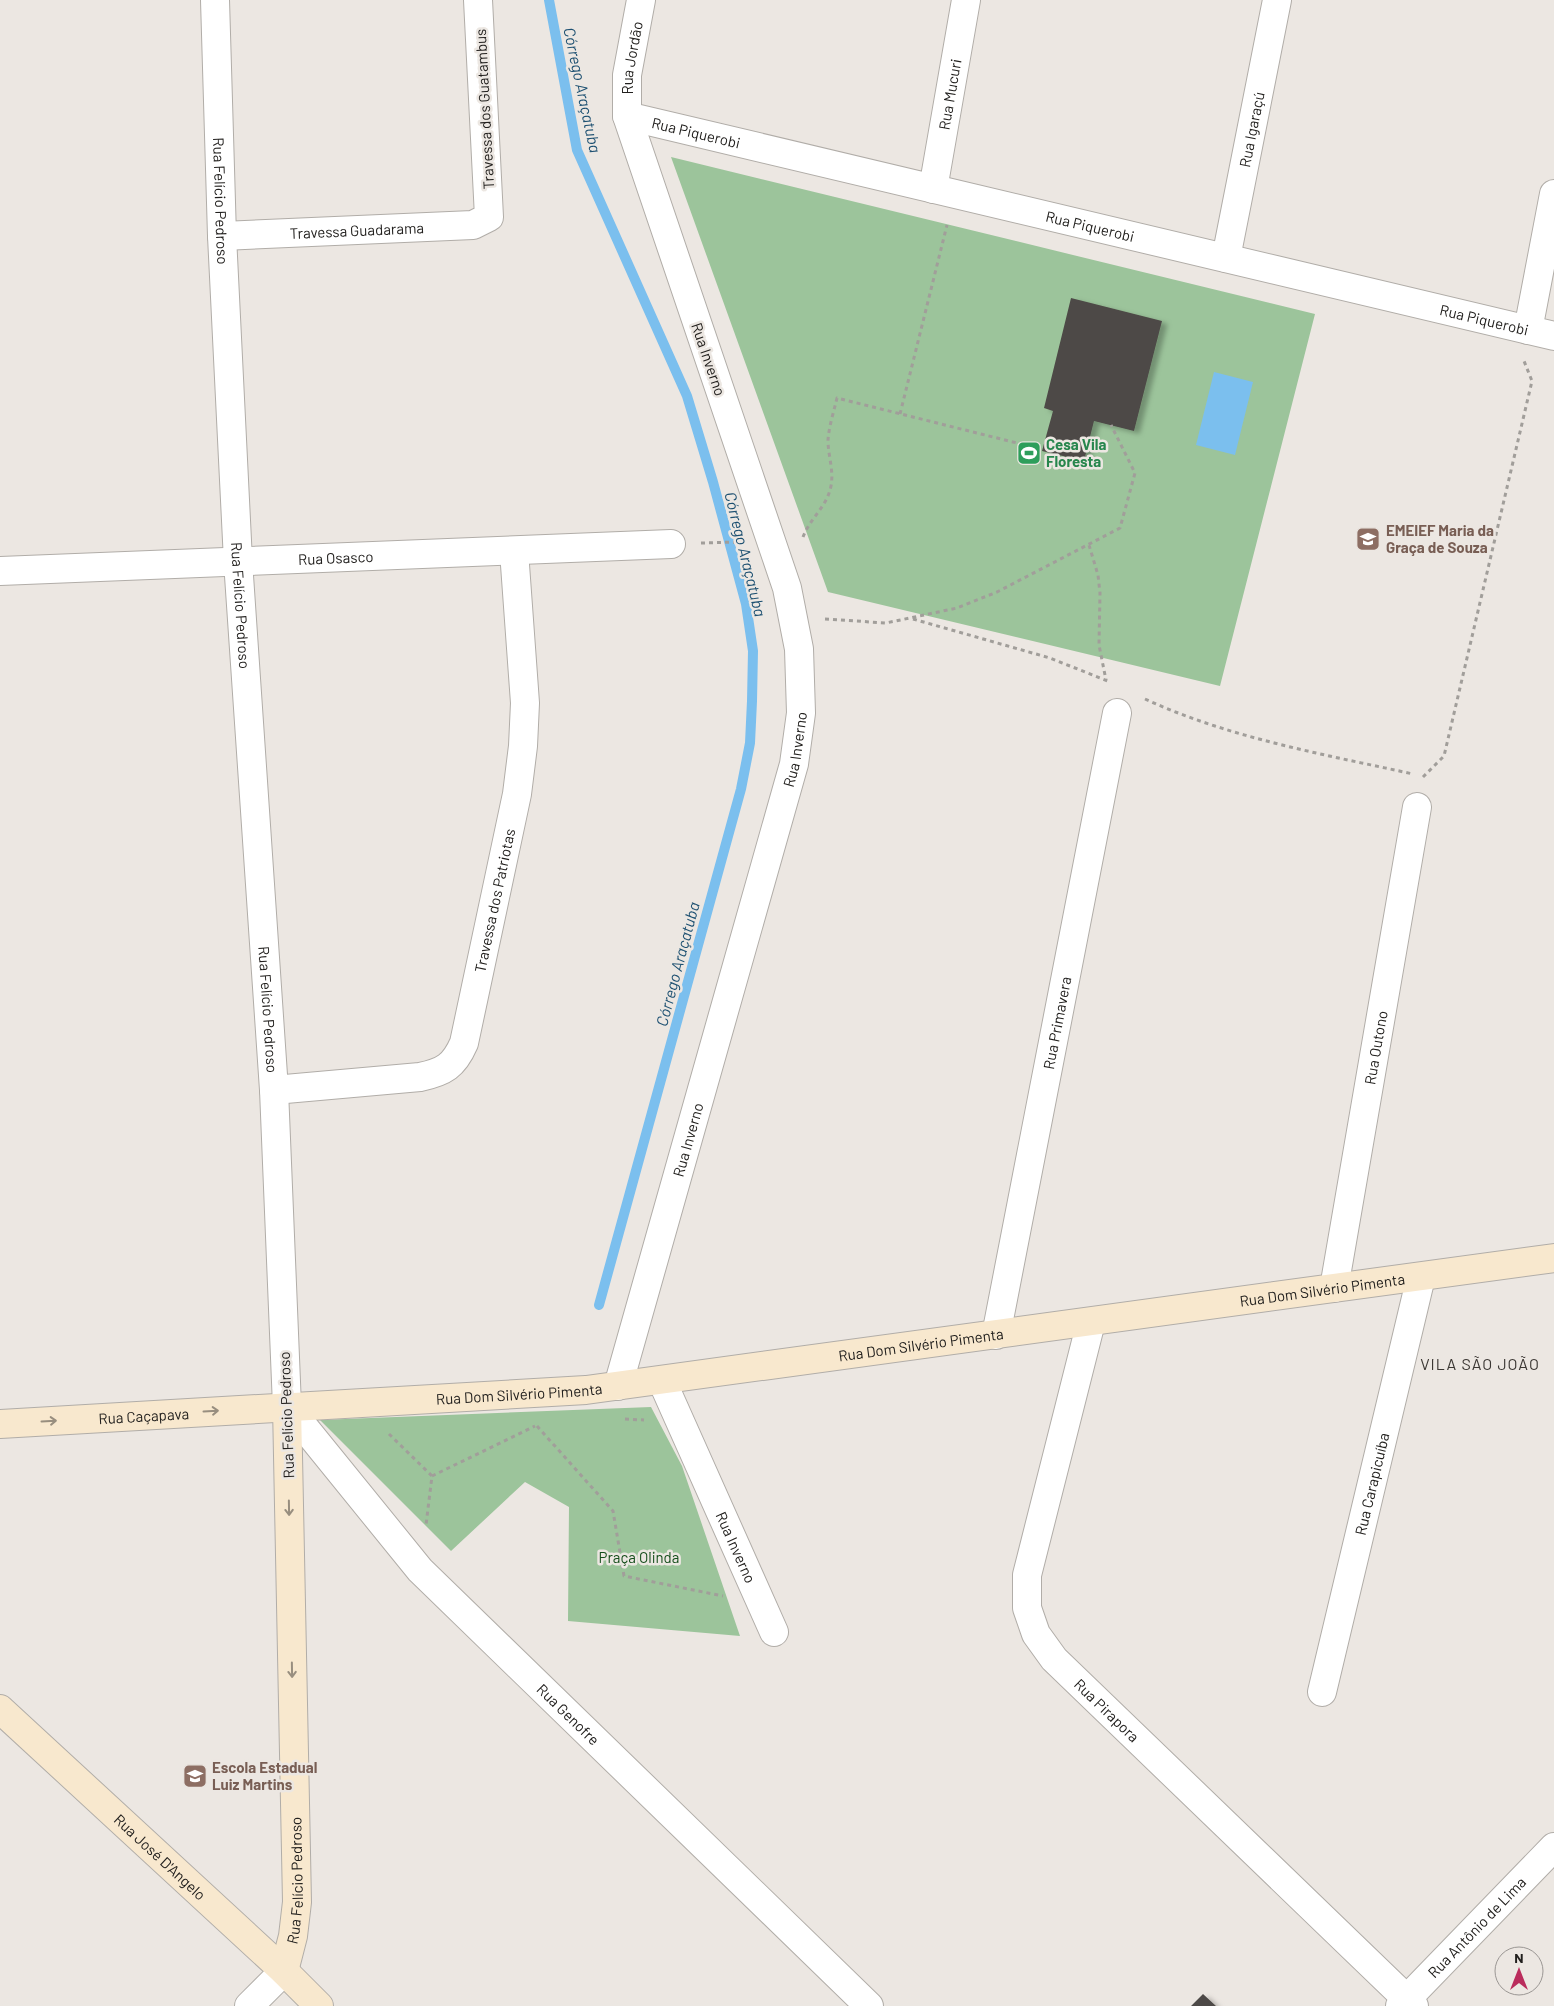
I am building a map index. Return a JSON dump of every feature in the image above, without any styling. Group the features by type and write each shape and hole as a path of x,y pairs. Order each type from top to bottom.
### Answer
{"street":[{"name":"Rua Felício Pedroso","path":"215,0 222,236 238,562 274,1090 287,1406 297,1902 293,1936 284,1971"},
{"name":"Travessa dos Guatambus","path":"478,0 489,217"},
{"name":"Rua Jordão","path":"627,116 627,75 641,0"},
{"name":"Rua Mucuri","path":"944,191 966,0"},
{"name":"Rua Igaraçú","path":"1226,258 1278,0"},
{"name":"Rua Piquerobi","path":"627,116 1541,333"},
{"name":"Rua Inverno","path":"618,1386 794,764 801,714 799,649 787,588 627,116"},
{"path":"1541,333 1554,194"},
{"name":"Travessa Guadarama","path":"222,236 473,225 489,217"},
{"name":"Rua Osasco","path":"0,571 671,544"},
{"name":"Travessa dos Patriotas","path":"274,1090 420,1077 435,1074 450,1066 459,1055 464,1043 517,794 523,746 525,703 514,551"},
{"name":"Rua Primavera","path":"996,1335 1117,713"},
{"name":"Rua Outono","path":"1334,1288 1417,807"},
{"name":"Rua Dom Silvério Pimenta","path":"287,1406 586,1390 1554,1258"},
{"name":"Rua Carapicuíba","path":"1322,1692 1421,1277"},
{"name":"Rua Pirapora","path":"1091,1322 1027,1575 1027,1608 1036,1634 1054,1659 1407,2004"},
{"name":"Rua Inverno","path":"662,1380 774,1632"},
{"name":"Rua Caçapava","path":"0,1424 287,1406"},
{"name":"Rua Genofre","path":"287,1406 420,1570 869,2006"},
{"name":"Rua José D'Angelo","path":"0,1709 284,1971 319,2006"},
{"name":"Rua Antônio de Lima","path":"1407,2004 1554,1847"},
{"path":"249,2006 284,1971"}],"path":[{"path":"900,414 944,191"},
{"path":"1417,807 1424,777 1444,756 1532,381 1523,358 1541,333"},
{"path":"802,542 803,535 809,524 824,505 831,486 832,466 828,438 837,398 1037,448 1039,459"},
{"path":"792,615 845,622 878,623 913,619 957,608 997,592 1120,528 1135,473 1111,425"},
{"path":"702,543 745,542"},
{"path":"1089,545 1098,575 1100,593 1099,645 1106,680"},
{"path":"913,619 1050,658 1114,684"},
{"path":"1141,696 1203,723 1263,741 1424,777"},
{"path":"357,1403 432,1476"},
{"path":"617,1418 682,1424"},
{"path":"432,1476 545,1421"},
{"path":"537,1425 613,1511 624,1576 762,1604"},
{"path":"420,1570 432,1476"}],"green space":[{"name":"Cesa Vila Floresta","path":"671,157 1315,314 1220,686 828,592"},
{"name":"Praça Olinda","path":"651,1407 682,1466 740,1636 568,1621 569,1507 525,1482 451,1551 320,1420"}],"water":[{"path":"1214,372 1253,382 1235,455 1196,445"}],"building":[{"path":"1071,298 1162,321 1134,431 1094,421 1084,461 1042,451 1053,411 1044,408"},
{"path":"1203,1994 1216,2006 1191,2006"}],"waterway":[{"name":"Córrego Araçatuba","path":"549,0 577,150 687,396 713,482 746,604 753,651 750,743 741,789 599,1305"}],"place":[{"name":"Cesa Vila Floresta","path":"1029,453"},
{"name":"EMEIEF Maria da Graça de Souza","path":"1368,539"},
{"name":"Escola Estadual Luiz Martins","path":"195,1776"}],"district":[{"name":"VILA SÃO JOÃO","path":"1480,1363"}]}
